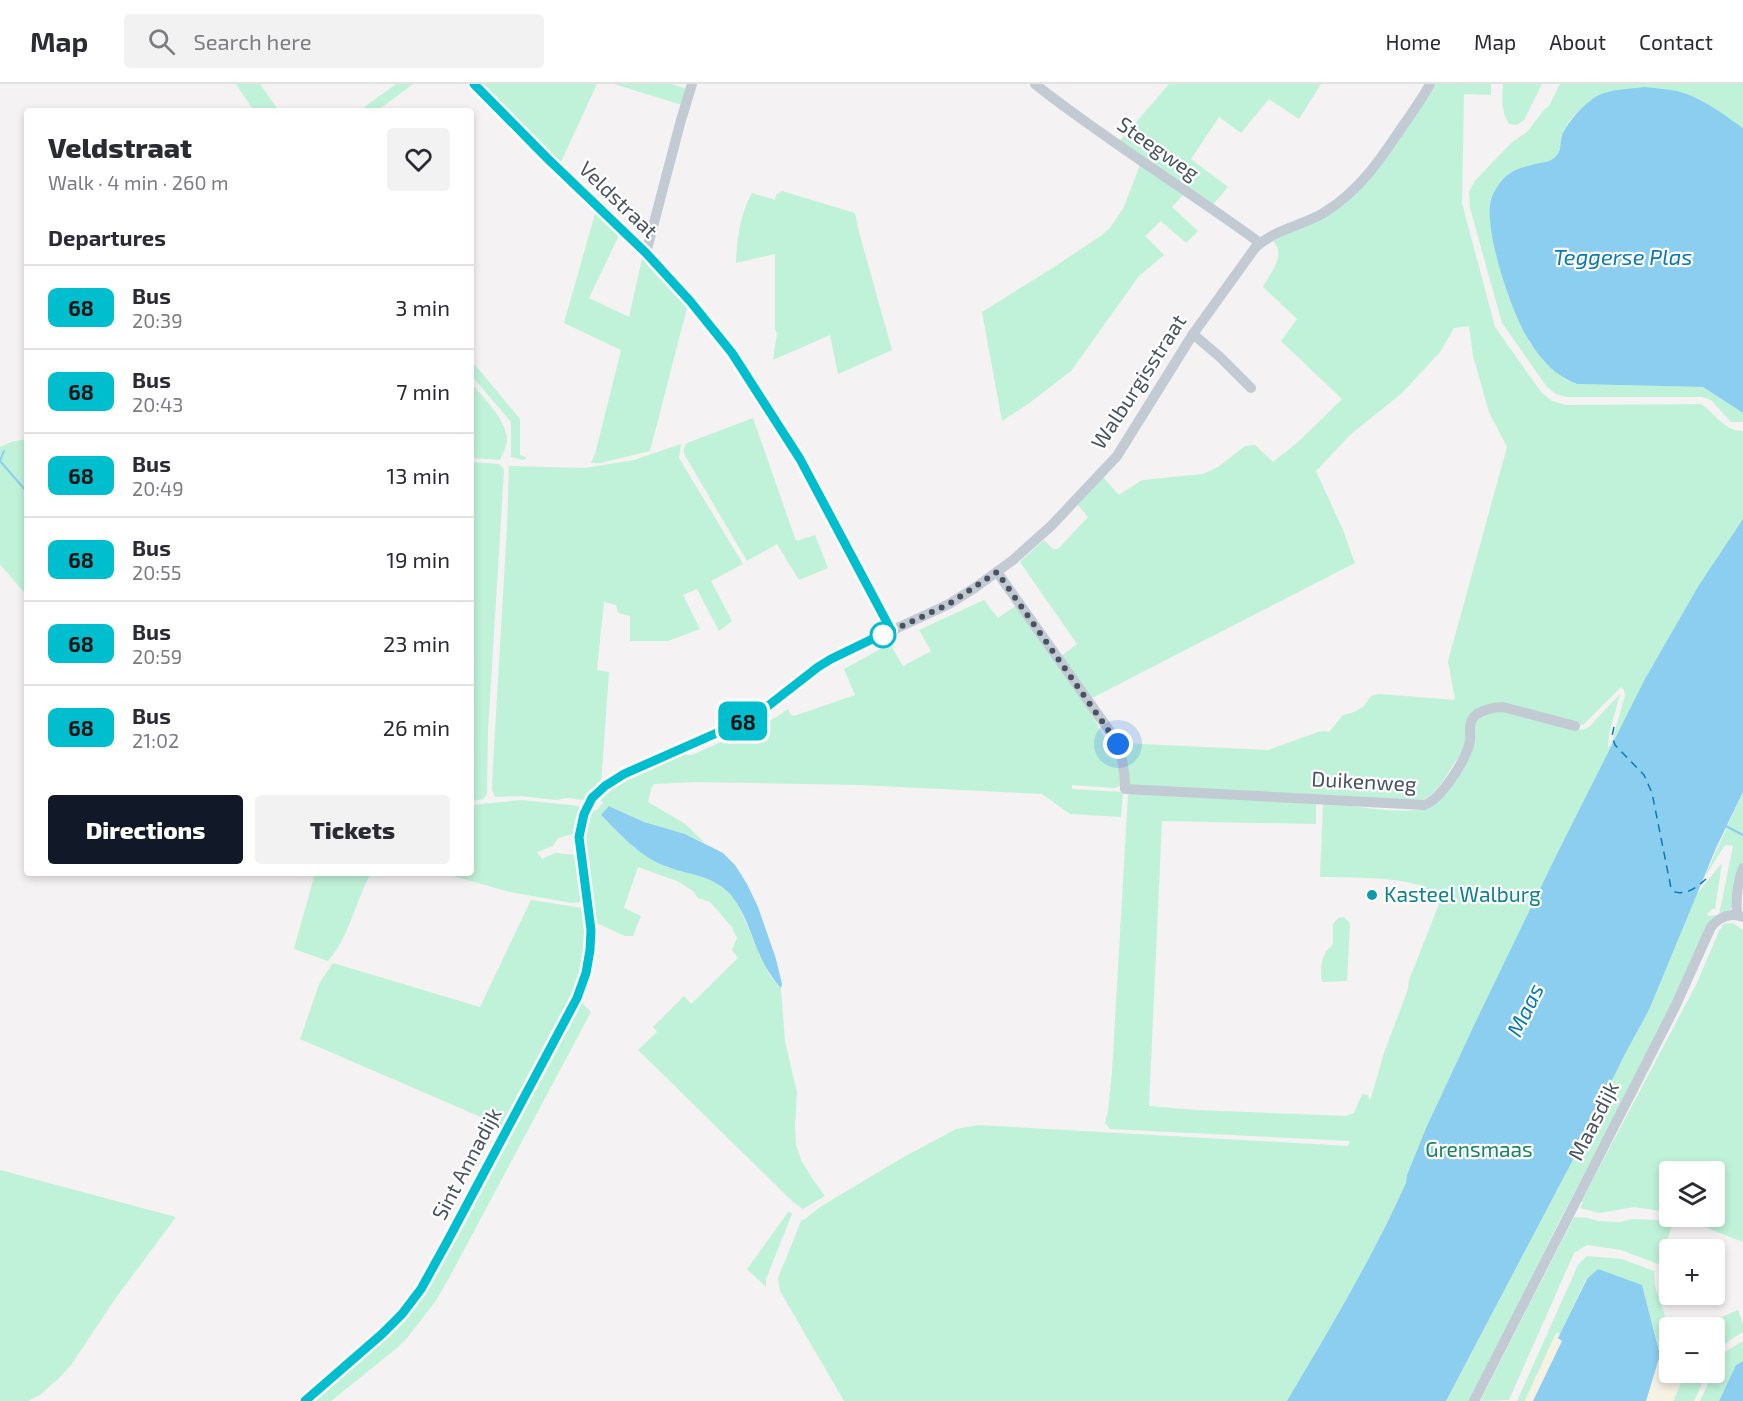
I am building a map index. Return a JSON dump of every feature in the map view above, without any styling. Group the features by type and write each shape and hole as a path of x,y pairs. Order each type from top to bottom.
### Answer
{"street":[{"name":"Veldstraat","path":"474,84 646,253 690,301 732,353 800,459 891,630"},
{"path":"646,253 692,84"},
{"name":"Steegweg","path":"1035,84 1153,170 1260,243"},
{"path":"1260,243 1324,213 1359,185 1391,144 1430,84"},
{"name":"Walburgisstraat","path":"891,630 949,604 1013,560 1051,526 1117,456 1193,334 1260,243"},
{"path":"1193,334 1251,388"},
{"name":"Duikenweg","path":"997,572 1116,740 1122,759 1125,789 1424,805 1429,804 1439,795 1452,777 1469,745 1470,722 1478,714 1503,707 1575,726"},
{"name":"Sint Annadijk","path":"305,1401 382,1334 414,1299 430,1274 577,998 583,984 590,950 591,930 579,837 581,822 592,798 605,786 639,766 759,713 825,663 891,630"},
{"name":"Maasdijk","path":"1474,1401 1675,1006 1711,927 1725,916 1740,916 1736,904 1743,868"}],"green space":[{"path":"236,84 260,84 277,108 252,108"},
{"path":"396,84 413,84 381,108 363,108"},
{"path":"479,84 597,84 560,164"},
{"path":"614,84 672,84 687,89 682,105"},
{"path":"1169,84 1321,84 1299,119 1269,99 1241,133 1219,117 1191,159 1228,187 1211,207 1119,142"},
{"path":"1436,84 1491,84 1491,95 1464,94 1462,203 1495,327 1541,392 1552,401 1566,405 1701,404 1725,425 1743,431 1743,649 1684,764 1625,888 1600,1026 1495,1252 1437,1368 1416,1401 844,1401 780,1291 778,1278 802,1219 804,1220 820,1207 902,1158 956,1129 978,1125 1348,1146 1350,1141 1110,1129 1105,1123 1112,1072 1128,795 1133,793 1316,802 1316,824 1162,821 1149,1106 1346,1116 1354,1113 1362,1094 1368,1095 1370,1101 1384,1053 1408,989 1409,980 1441,899 1424,893 1426,887 1413,883 1373,878 1320,877 1323,802 1397,811 1425,809 1434,805 1451,785 1472,746 1473,721 1480,714 1491,710 1506,708 1582,730 1589,727 1620,694 1609,734 1608,749 1612,742 1625,695 1621,687 1583,725 1503,705 1478,712 1469,719 1468,740 1465,748 1437,789 1429,796 1413,802 1132,786 1127,783 1120,743 1268,750 1318,732 1329,732 1343,715 1363,707 1371,696 1379,694 1455,700 1448,661 1507,447 1489,412 1473,356 1469,326 1454,328 1440,352 1402,393 1350,435 1316,471 1343,530 1355,563 1090,699 1060,657 1077,644 1020,562 1044,540 1053,549 1058,549 1088,517 1078,505 1103,477 1119,495 1142,480 1203,474 1218,467 1245,446 1255,445 1273,462 1297,443 1342,399 1281,341 1297,319 1263,287 1278,258 1278,249 1272,240 1325,216 1362,187"},
{"path":"1503,84 1542,84 1524,120 1517,125 1509,124 1503,110"},
{"path":"1560,84 1743,84 1743,128 1715,110 1674,93 1643,89 1611,92 1594,98 1570,120 1564,130 1560,150 1555,158 1520,168 1508,174 1503,178 1490,200 1529,342 1545,362 1566,380 1577,384 1703,387 1743,413 1743,422 1731,422 1711,400 1702,397 1567,397 1556,394 1547,387 1502,323 1470,208 1469,192 1474,182 1512,142 1527,132 1549,106"},
{"path":"1140,165 1183,195 1172,207 1198,231 1186,243 1161,221 1145,236 1164,255 1139,276 1071,371 1002,421 982,312 1051,269 1110,228 1124,207"},
{"path":"782,191 855,213 892,350 838,374 830,335 773,360 777,333 775,329 775,254 736,263 736,253 742,218 752,193 775,200 776,195"},
{"path":"596,210 620,233 589,298 629,317 643,255 688,304 650,451 591,463 621,350 564,323"},
{"path":"474,364 520,419 520,455 527,458 523,460 511,457 511,422 474,379"},
{"path":"474,387 493,409 506,431 506,444 500,460 474,458"},
{"path":"753,418 796,541 815,535 828,568 799,580 777,544 747,561 684,454 687,443"},
{"path":"24,440 24,592 0,564 0,447"},
{"path":"681,444 679,458 743,564 711,581 732,621 719,631 697,589 683,595 700,629 668,641 630,641 630,616 618,613 616,605 604,602 597,670 609,672 601,784 585,800 566,798 556,800 521,796 495,797 492,790 493,764 509,466 585,468 634,460"},
{"path":"474,462 499,464 504,471 488,730 487,793 484,799 474,801"},
{"path":"984,600 998,618 1017,605 1089,707 1116,755 1121,785 1115,788 1072,785 1072,789 1123,792 1121,817 1070,814 1042,794 860,785 697,782 654,784 648,802 684,823 705,843 685,834 644,822 610,806 601,815 633,847 666,867 710,878 737,902 770,976 781,988 785,1042 797,1092 796,1145 801,1160 825,1196 803,1209 793,1202 638,1050 657,1032 653,1027 684,996 691,1004 738,958 732,950 737,938 732,927 710,902 698,898 693,891 677,881 638,867 624,908 641,916 633,936 625,936 594,922 586,864 587,821 592,809 596,811 603,803 599,799 608,791 659,762 681,752 692,755 773,719 788,709 794,716 855,695 844,669 890,644 903,666 931,651 919,630"},
{"path":"1743,792 1743,862 1734,902 1730,910 1719,915 1733,846 1725,845 1704,878"},
{"path":"522,800 579,806 573,834 558,838 553,846 537,852 542,859 555,853 576,855 584,898 580,902 572,903 510,892 453,876 474,876 474,805"},
{"path":"1722,863 1715,909 1707,914 1716,916 1470,1401 1446,1401 1649,1010 1696,895"},
{"path":"314,876 369,876 342,941 328,961 294,949"},
{"path":"531,900 583,908 586,911 586,957 578,984 504,1127 300,1039 320,982 333,963 480,1007"},
{"path":"1344,917 1350,923 1347,981 1322,982 1322,961 1333,944 1333,924 1338,918"},
{"path":"1733,923 1743,930 1743,1242 1706,1227 1725,1227 1725,1161 1659,1161 1659,1211 1634,1207 1599,1213 1580,1208 1583,1202 1581,1202 1697,983 1724,924"},
{"path":"583,1004 591,1012 435,1302 397,1348 331,1401 312,1401 398,1328 419,1302 579,1005"},
{"path":"0,1170 176,1217 115,1299 71,1365 40,1395 28,1401 0,1401"},
{"path":"789,1211 792,1214 766,1279 766,1287 747,1269"},
{"path":"1574,1217 1619,1222 1633,1219 1659,1220 1659,1227 1672,1227 1667,1239 1659,1239 1658,1264 1621,1250 1587,1245 1574,1253 1509,1400 1480,1401"},
{"path":"1587,1256 1622,1259 1654,1271 1659,1305 1661,1305 1665,1317 1659,1317 1659,1350 1642,1285 1586,1279 1560,1334 1556,1333 1525,1401 1517,1401 1578,1265"},
{"path":"1738,1310 1743,1324 1743,1332 1725,1345 1725,1317 1722,1317"},
{"path":"1743,1341 1743,1361 1736,1365 1719,1401 1700,1401 1708,1383 1725,1383 1725,1353"},
{"path":"1681,1383 1702,1383 1694,1401 1673,1401"}],"sand":[{"path":"1556,1333 1560,1334 1558,1338 1562,1341 1533,1401 1525,1401"},
{"path":"1659,1359 1659,1383 1681,1383 1673,1401 1646,1401"}],"water":[{"name":"Teggerse Plas","path":"1644,87 1677,91 1695,97 1743,128 1743,413 1703,387 1577,384 1563,377 1544,361 1523,330 1500,269 1490,225 1490,207 1493,194 1502,180 1518,169 1554,158 1560,150 1567,126 1589,101 1610,92"},
{"name":"Grensmaas","path":"1743,519 1743,792 1716,848 1649,1010 1575,1156 1446,1401 1287,1401 1350,1294 1393,1211 1427,1126 1477,1019 1645,679 1699,585"},
{"path":"609,806 644,822 685,834 723,853 735,865 758,907 776,959 781,988 761,958 734,898 713,882 665,866 638,850 601,815"},
{"path":"1598,1269 1642,1285 1659,1351 1659,1358 1646,1401 1533,1401 1562,1341 1558,1338 1587,1279"},
{"path":"1743,1361 1743,1401 1719,1401 1736,1365"}],"waterway":[{"path":"4,451 0,461 24,489"},
{"path":"1724,825 1743,835"}],"ferry route":[{"path":"1614,727 1612,736 1615,745 1644,775 1652,793 1671,888 1680,893 1688,891 1706,879"}],"bus line":[{"name":"68","path":"305,1401 382,1334 402,1314 421,1289 577,998 586,973 591,930 579,837 581,822 592,798 624,774 759,713 818,667 891,630 800,459 732,353 690,301 646,253 474,84"}],"place":[{"name":"Kasteel Walburg","path":"1372,895"}],"route":[{"path":"883,635 949,604 997,572 1118,744"}],"water label":[{"name":"Maas","path":"1525,1010"}]}
